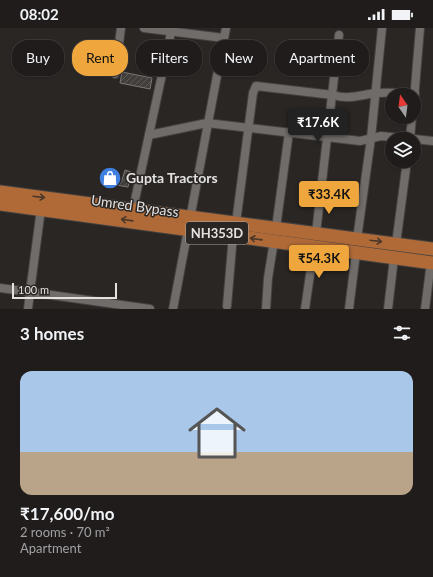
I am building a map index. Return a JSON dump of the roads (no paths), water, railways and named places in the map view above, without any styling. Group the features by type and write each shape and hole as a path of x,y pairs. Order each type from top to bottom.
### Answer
{"highway":[{"name":"NH353D","path":"0,192 133,209 188,223 234,229 276,228 396,244 433,247"},
{"name":"Umred Bypass","path":"0,204 188,223"},
{"name":"NH353D","path":"234,229 274,241 432,262"}],"street":[{"path":"119,40 121,28"},
{"path":"144,28 171,30 224,38"},
{"path":"173,309 226,28"},
{"path":"357,239 371,138 382,28"},
{"path":"415,88 420,28"},
{"path":"133,209 171,30"},
{"path":"316,233 329,137 339,35"},
{"path":"227,306 234,229 253,93 256,86 333,95 342,98 360,98 375,93 385,94"},
{"path":"148,135 207,123 360,141 385,136"},
{"path":"276,228 289,132"},
{"path":"421,140 433,141"},
{"path":"396,244 406,168"},
{"path":"28,309 41,209"},
{"path":"266,309 274,241"},
{"path":"305,309 314,247"},
{"path":"348,309 356,253"},
{"path":"388,309 394,258"},
{"path":"425,309 432,262"},
{"path":"0,288 150,309"}],"place":[{"name":"Gupta Tractors","path":"110,178"}]}
